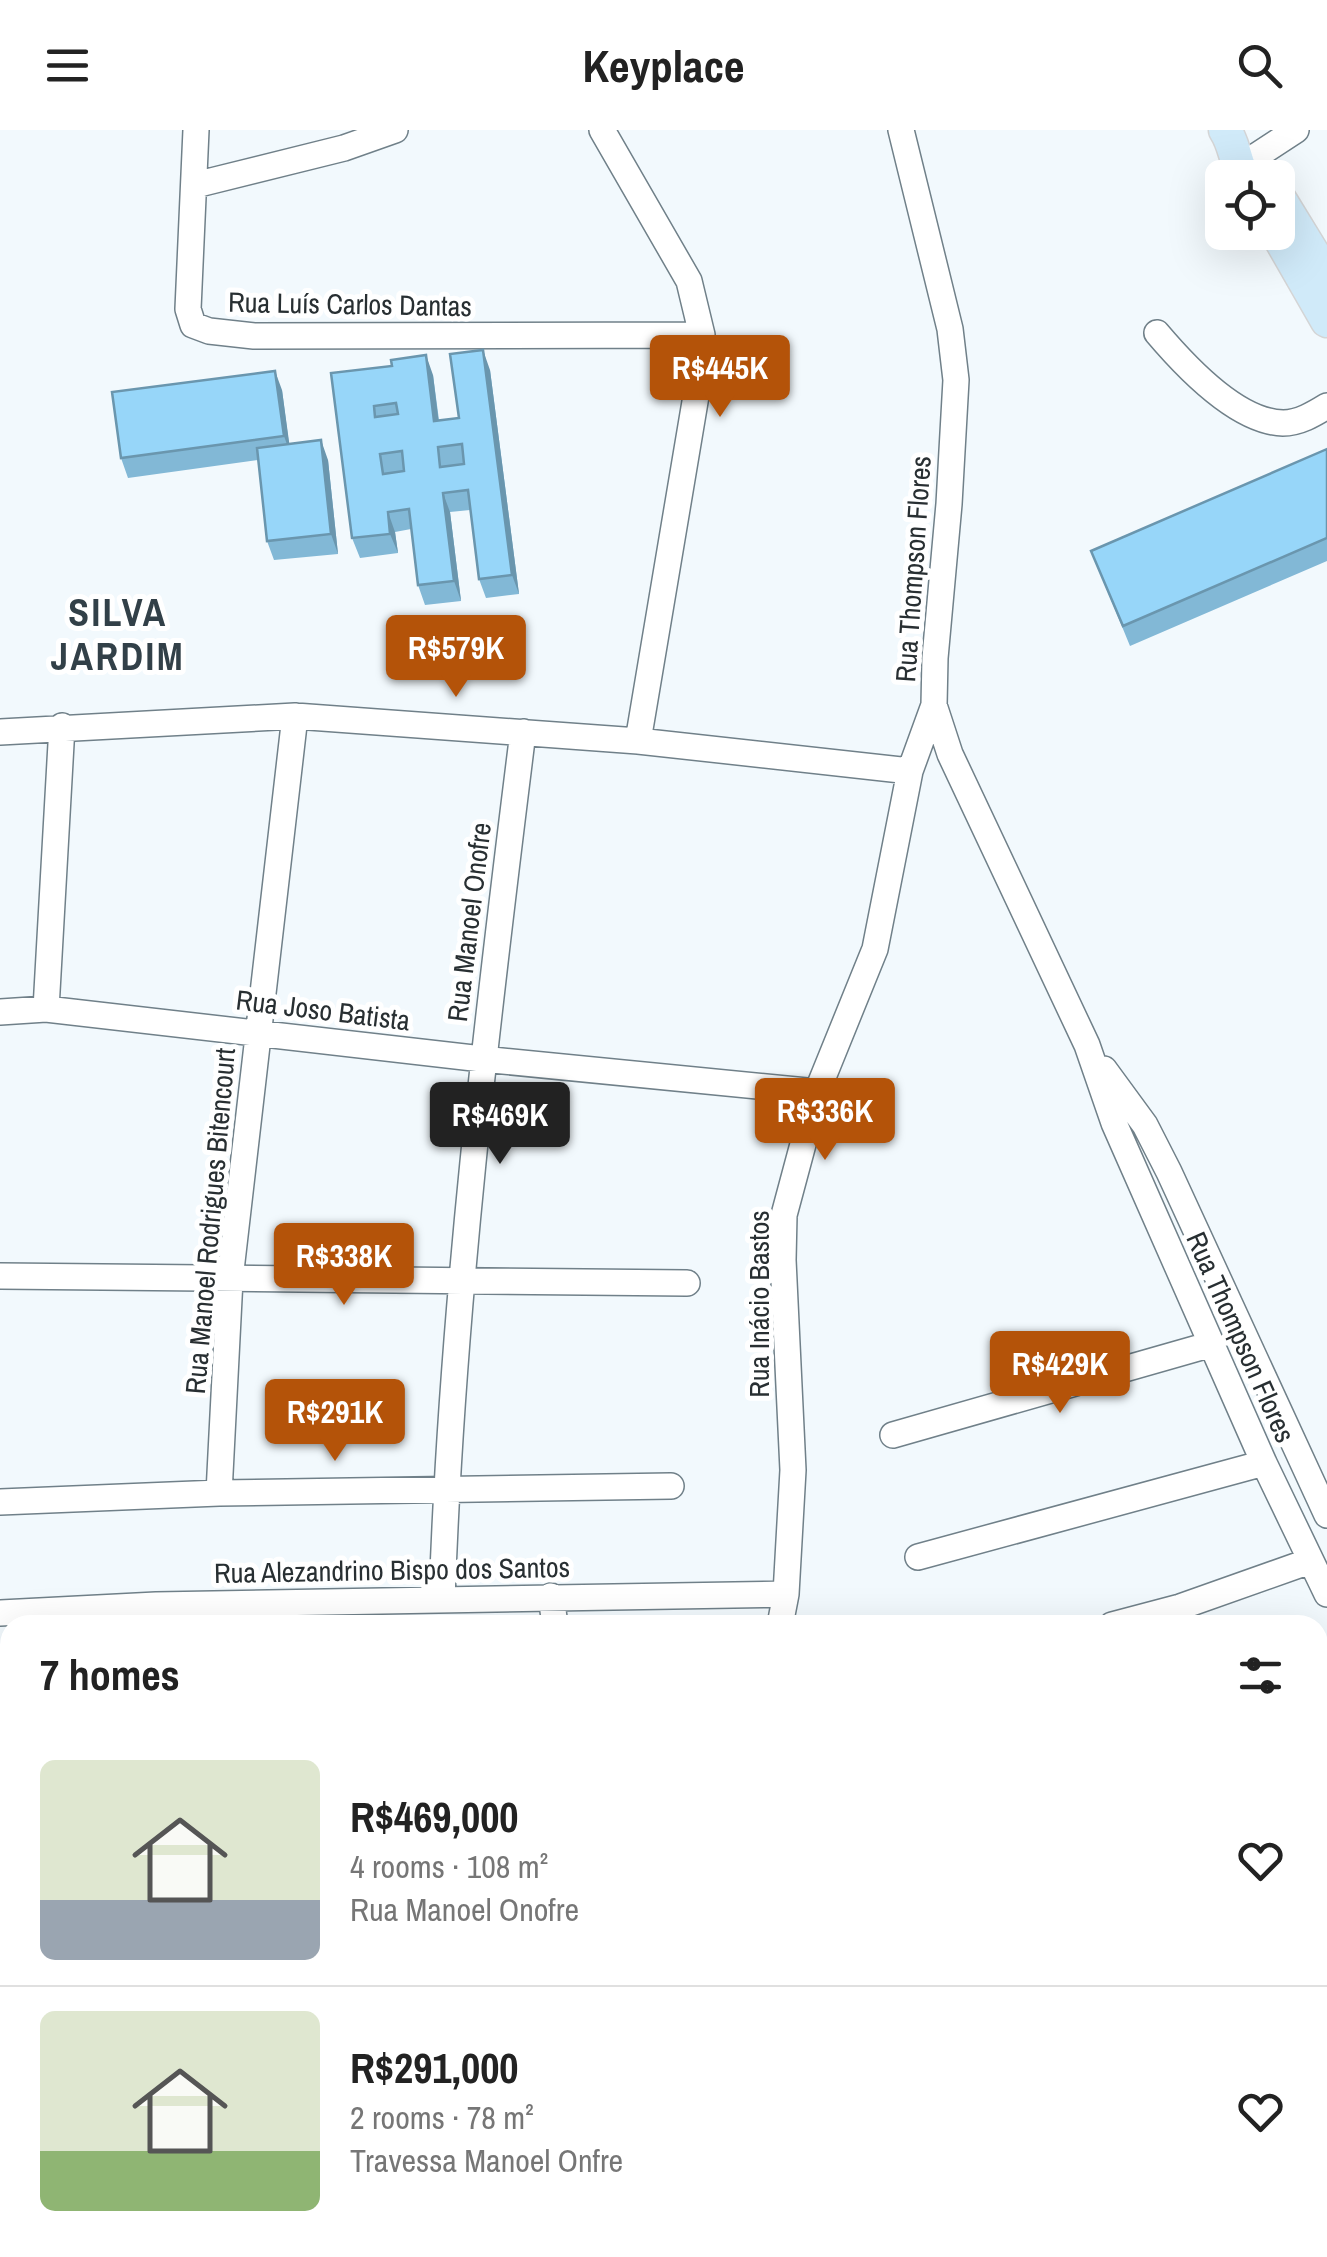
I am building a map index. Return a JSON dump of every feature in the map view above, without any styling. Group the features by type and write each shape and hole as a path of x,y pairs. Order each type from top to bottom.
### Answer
{"main road":[{"path":"1295,224 1327,276"},
{"path":"1286,250 1327,321"}],"street":[{"name":"Rua Luís Carlos Dantas","path":"196,130 188,309 193,325 209,331 254,336 702,335"},
{"path":"195,185 344,148 396,130"},
{"path":"602,130 689,281 702,335 699,378 638,741"},
{"name":"Rua Thompson Flores","path":"901,130 950,328 956,380 934,658 934,705 950,754 1087,1045 1114,1123 1282,1503 1327,1594"},
{"path":"1243,159 1296,130"},
{"path":"1157,334 1196,376 1246,412 1281,423 1294,422 1327,406"},
{"name":"Rua Inácio Bastos","path":"782,1615 793,1470 784,1216 817,1092 875,949 910,772 934,705"},
{"path":"0,732 294,716 638,741 910,772"},
{"name":"Rua Manoel Rodrigues Bitencourt","path":"219,1493 230,1279 294,716"},
{"path":"46,1009 62,726"},
{"name":"Rua Manoel Onofre","path":"442,1599 446,1490 482,1059 523,732"},
{"name":"Rua Joso Batista","path":"0,1012 46,1009 482,1059 817,1092"},
{"name":"Rua Thompson Flores","path":"1087,1045 1144,1125 1324,1500"},
{"path":"0,1276 687,1283"},
{"path":"894,1435 1208,1337 1236,1318"},
{"path":"918,1557 1264,1463"},
{"path":"0,1502 219,1493 671,1486"},
{"path":"1282,1503 1324,1500"},
{"path":"1150,1615 1310,1561"},
{"name":"Rua Alezandrino Bispo dos Santos","path":"0,1613 396,1612 442,1599 786,1594"},
{"path":"550,1596 553,1615"}],"building":[{"path":"483,350 512,575 479,579 468,490 443,493 454,581 418,585 409,509 388,512 390,534 352,538 331,373 392,366 391,360 426,355 434,421 459,418 450,354","holes":["396,403 398,414 375,417 374,406","462,444 464,464 440,467 438,447","402,451 404,471 383,474 380,454"]},
{"path":"275,371 284,436 121,458 112,392"},
{"path":"321,440 331,534 267,541 257,448"},
{"path":"1327,449 1327,538 1123,626 1091,551"}],"district":[{"name":"SILVA JARDIM","path":"118,635"}]}
